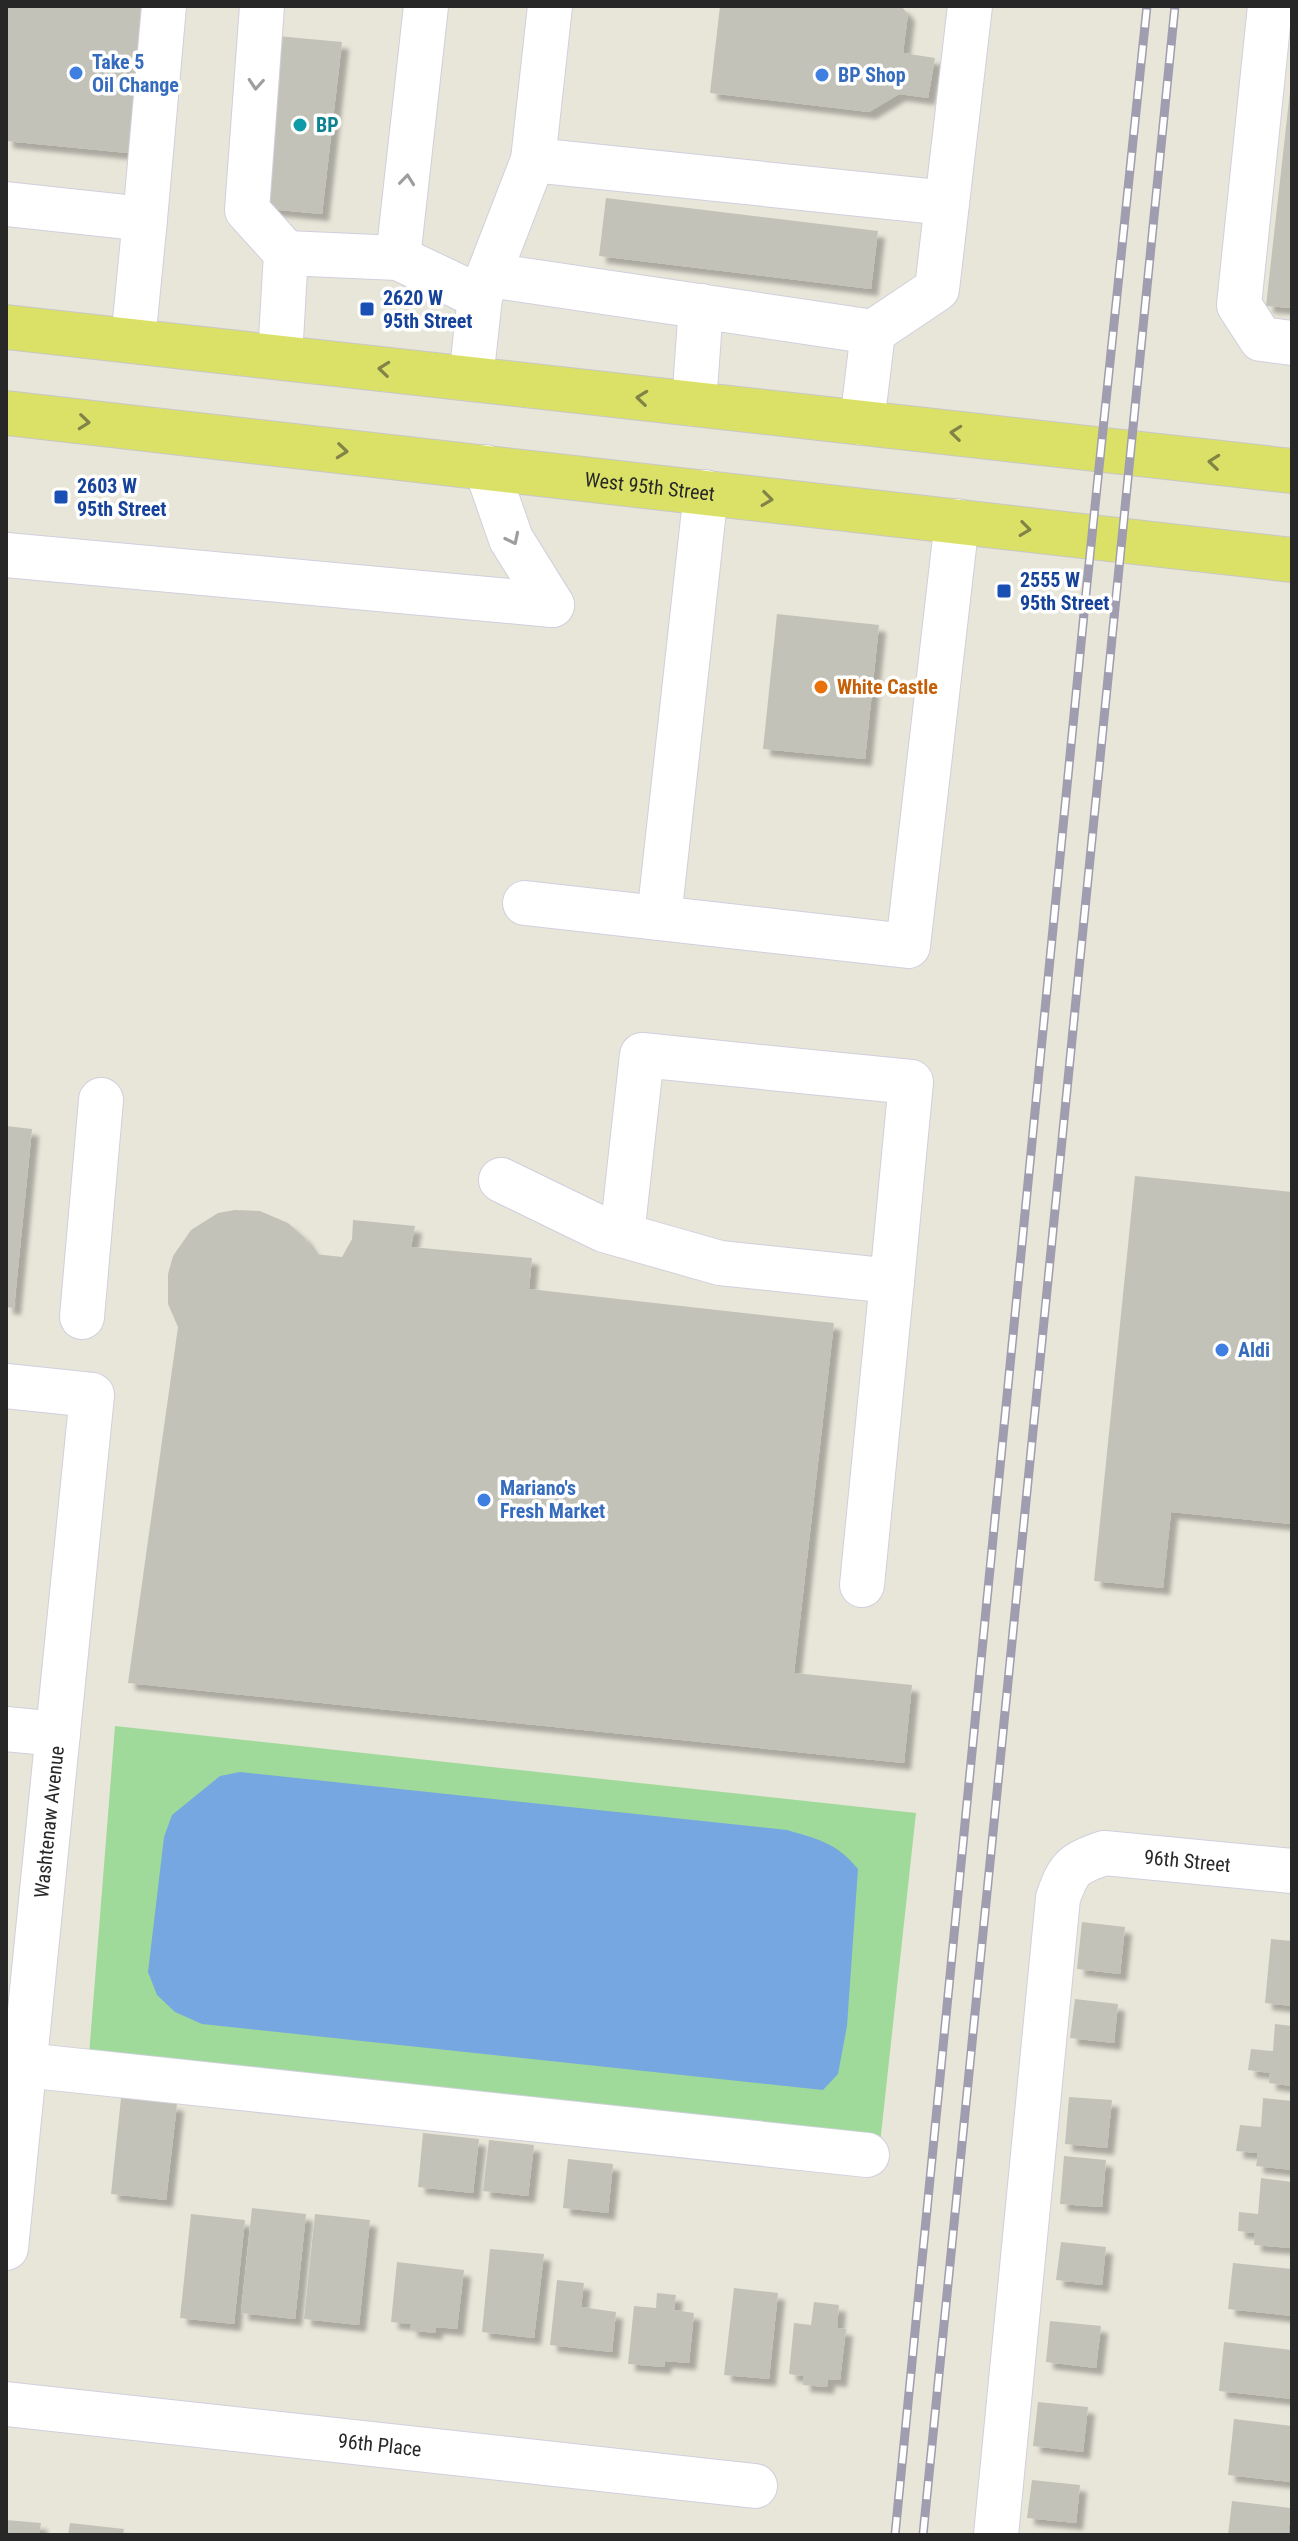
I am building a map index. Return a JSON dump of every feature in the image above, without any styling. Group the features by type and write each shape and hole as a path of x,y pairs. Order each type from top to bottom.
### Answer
{"main road":[{"path":"6,327 1292,471"},
{"name":"West 95th Street","path":"6,413 1292,560"}],"street":[{"path":"133,341 164,6"},
{"path":"262,6 247,210 286,253 398,258 484,286 701,306 873,332 937,289 970,6"},
{"path":"398,258 426,6"},
{"path":"471,379 484,286 533,160 550,6"},
{"path":"1270,6 1239,305 1261,339 1292,343"},
{"path":"533,160 947,203"},
{"path":"6,204 145,219"},
{"path":"280,357 286,253"},
{"path":"694,404 701,306"},
{"path":"862,423 873,332"},
{"path":"6,555 552,605 511,539 486,467"},
{"path":"659,918 706,492"},
{"path":"525,903 908,946 957,521"},
{"path":"622,1235 642,1055 911,1082 862,1585"},
{"path":"82,1317 101,1100"},
{"path":"501,1180 604,1230 720,1263 892,1281"},
{"name":"Washtenaw Avenue","path":"6,1386 92,1395 58,1734 15,2064 6,2248"},
{"path":"6,1729 58,1734"},
{"name":"96th Street","path":"996,2535 1058,1898 1067,1873 1084,1860 1104,1853 1292,1871"},
{"path":"15,2064 867,2155"},
{"name":"96th Place","path":"6,2404 755,2486"}],"green space":[{"path":"115,1726 916,1813 879,2153 88,2068"}],"water":[{"path":"240,1772 787,1830 826,1843 858,1869 847,2026 838,2074 823,2090 202,2024 175,2012 157,1995 148,1972 164,1837 172,1815 220,1776"}],"building":[{"name":"Take 5 Oil Change","path":"6,6 153,6 138,154 6,141"},
{"name":"BP Shop","path":"720,6 901,6 908,14 903,53 935,58 928,98 899,94 869,112 710,93"},
{"name":"BP","path":"277,36 342,42 322,214 258,208"},
{"path":"1292,91 1292,308 1266,306"},
{"path":"606,198 878,231 871,289 599,256"},
{"name":"White Castle","path":"777,614 879,625 865,759 763,749"},
{"path":"6,1126 32,1129 14,1308 6,1307"},
{"path":"1135,1176 1292,1192 1292,1524 1171,1512 1163,1588 1094,1581"},
{"name":"Mariano's Fresh Market","path":"260,1211 288,1223 304,1237 315,1254 342,1257 352,1239 353,1220 415,1226 411,1247 532,1258 529,1289 834,1323 794,1673 912,1685 904,1763 128,1683 178,1327 168,1304 168,1274 173,1256 191,1230 218,1213"},
{"path":"1082,1922 1125,1927 1120,1974 1077,1969"},
{"path":"1271,1939 1292,1941 1292,2006 1265,2003"},
{"path":"1075,1999 1118,2004 1114,2043 1070,2038"},
{"path":"1275,2024 1292,2026 1292,2086 1269,2083 1270,2073 1248,2070 1251,2049 1273,2051"},
{"path":"1069,2097 1112,2100 1107,2148 1065,2144"},
{"path":"121,2098 177,2104 166,2200 111,2194"},
{"path":"1263,2098 1292,2101 1292,2170 1256,2166 1258,2153 1236,2151 1240,2125 1261,2127"},
{"path":"423,2133 479,2139 473,2193 418,2187"},
{"path":"489,2140 534,2145 528,2196 483,2191"},
{"path":"1064,2156 1106,2160 1102,2207 1060,2204"},
{"path":"568,2159 613,2164 608,2213 563,2208"},
{"path":"1261,2178 1292,2182 1292,2248 1254,2245 1255,2233 1238,2231 1239,2212 1258,2214"},
{"path":"252,2208 306,2214 295,2319 241,2313"},
{"path":"191,2214 245,2220 234,2324 180,2318"},
{"path":"315,2214 370,2220 359,2325 304,2319"},
{"path":"1061,2242 1106,2247 1102,2285 1056,2280"},
{"path":"490,2249 544,2254 534,2338 482,2332"},
{"path":"397,2262 464,2270 457,2329 436,2327 435,2333 410,2330 411,2324 391,2322"},
{"path":"1233,2263 1292,2269 1292,2316 1228,2309"},
{"path":"557,2280 584,2283 581,2307 616,2312 612,2352 550,2345"},
{"path":"734,2288 778,2293 769,2379 724,2375"},
{"path":"657,2293 676,2295 674,2310 694,2313 689,2363 665,2361 664,2367 628,2364 634,2306 656,2308"},
{"path":"814,2302 839,2305 837,2328 846,2329 840,2380 828,2379 827,2387 803,2385 804,2376 789,2374 794,2323 811,2325"},
{"path":"1050,2321 1101,2326 1096,2368 1046,2362"},
{"path":"1224,2342 1292,2350 1292,2399 1219,2391"},
{"path":"1038,2402 1088,2407 1083,2452 1033,2446"},
{"path":"1234,2419 1292,2426 1291,2482 1228,2475"},
{"path":"1032,2480 1080,2485 1076,2523 1027,2518"},
{"path":"1232,2501 1291,2508 1288,2535 1228,2535"},
{"path":"6,2520 41,2523 39,2535 6,2535"},
{"path":"70,2523 124,2529 123,2535 68,2535"}],"railway":[{"path":"895,2535 1086,593 1147,6"},
{"path":"923,2535 1175,6"}],"place":[{"name":"Take 5 Oil Change","path":"76,73"},
{"name":"BP Shop","path":"822,75"},
{"name":"BP","path":"300,125"},
{"name":"2620 W 95th Street","path":"367,309"},
{"name":"2603 W 95th Street","path":"61,497"},
{"name":"2555 W 95th Street","path":"1004,591"},
{"name":"White Castle","path":"821,687"},
{"name":"Aldi","path":"1222,1350"},
{"name":"Mariano's Fresh Market","path":"484,1500"}]}
